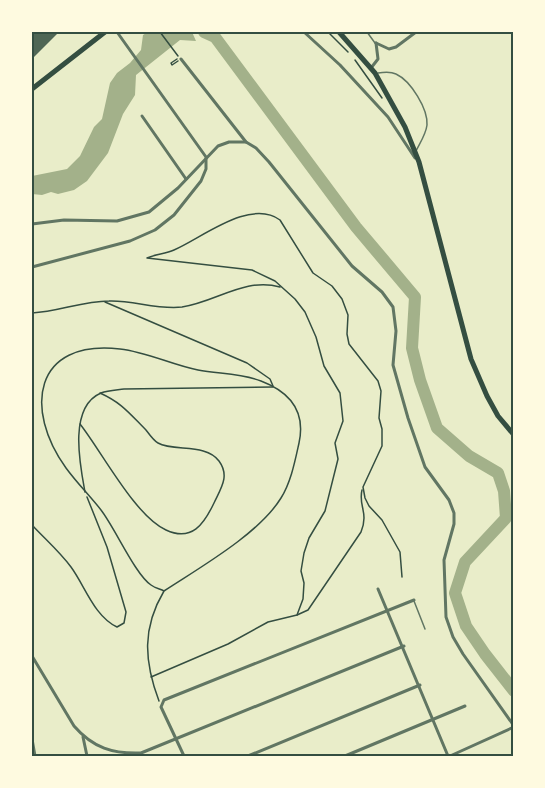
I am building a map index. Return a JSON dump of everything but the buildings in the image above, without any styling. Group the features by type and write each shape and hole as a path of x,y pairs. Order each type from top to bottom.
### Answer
{"highway":[{"path":"32,89 105,32"},
{"path":"339,32 373,71 405,127 416,152 471,359 492,406 513,435"}],"street":[{"path":"32,267 130,241 155,230 174,215 201,181 206,169 206,157 117,32"},
{"path":"304,32 340,65 388,117 419,162"},
{"path":"376,43 389,49 416,32"},
{"path":"373,71 378,59 376,43"},
{"path":"181,60 246,142 256,148 269,162 352,266 382,292 393,307 396,331 393,365 408,418 425,466 449,500 454,513 454,524 444,561 446,616 453,637 463,654 513,726 449,756 378,589"},
{"path":"142,116 186,179"},
{"path":"32,224 64,220 117,221 135,218 163,202 218,146 230,142 246,142"},
{"path":"184,756 161,707 164,700 414,600"},
{"path":"32,656 83,737 98,746 120,754 141,753 404,646"},
{"path":"248,756 420,685"},
{"path":"345,756 465,706"},
{"path":"83,737 87,756"},
{"path":"32,739 35,756"}],"lane":[{"path":"93,40 99,32"},
{"path":"367,32 376,43"},
{"path":"373,71 398,75 406,81 420,103 426,117 427,128 416,152"},
{"path":"414,600 425,629"}],"path":[{"path":"160,32 179,57 171,63 172,65 181,60"},
{"path":"328,32 353,57 384,102"},
{"path":"150,678 211,653 268,622 297,615 308,610 361,532 366,520 361,495 382,446 382,429 379,418 381,391 378,381 350,344 347,334 348,315 342,299 332,286 313,273 280,220 262,213 239,217 172,251 147,258 252,270 267,276 295,299 304,312 316,337 324,366 340,393 343,421 335,443 338,459 325,511 309,538 302,562 303,599 297,615"},
{"path":"32,313 102,301 169,308 180,307 249,286 264,284 282,288"},
{"path":"102,301 247,363 270,379 273,387"},
{"path":"161,707 148,666 149,634 156,604 164,591 242,538 269,514 282,498 290,480 298,448 300,413 294,403 273,387 252,378 197,370 119,348 90,349 67,357 55,364 45,378 41,408 45,428 56,454 101,510 138,570 151,585 164,591"},
{"path":"32,525 67,562 99,613 109,624 117,627 124,623 126,612 107,548 86,494 79,423 84,409 100,393 124,389 273,387"},
{"path":"79,423 129,495 154,523 177,534 189,533 204,523 224,483 224,468 216,457 207,452 159,443 118,401 100,393"},
{"path":"363,487 369,506 381,520 400,552 402,577"}],"shaded area":[{"path":"148,32 192,32 196,41 180,40 136,75 135,95 123,114 108,153 87,181 74,190 58,194 51,192 42,195 32,194 32,176 67,169 80,156 94,127 102,119 110,83 141,50 143,35"}],"waterway":[{"path":"204,32 215,37 356,227 415,297 412,348 420,380 437,428 469,456 498,473 504,491 506,518 465,562 455,593 466,626 514,691"}]}
